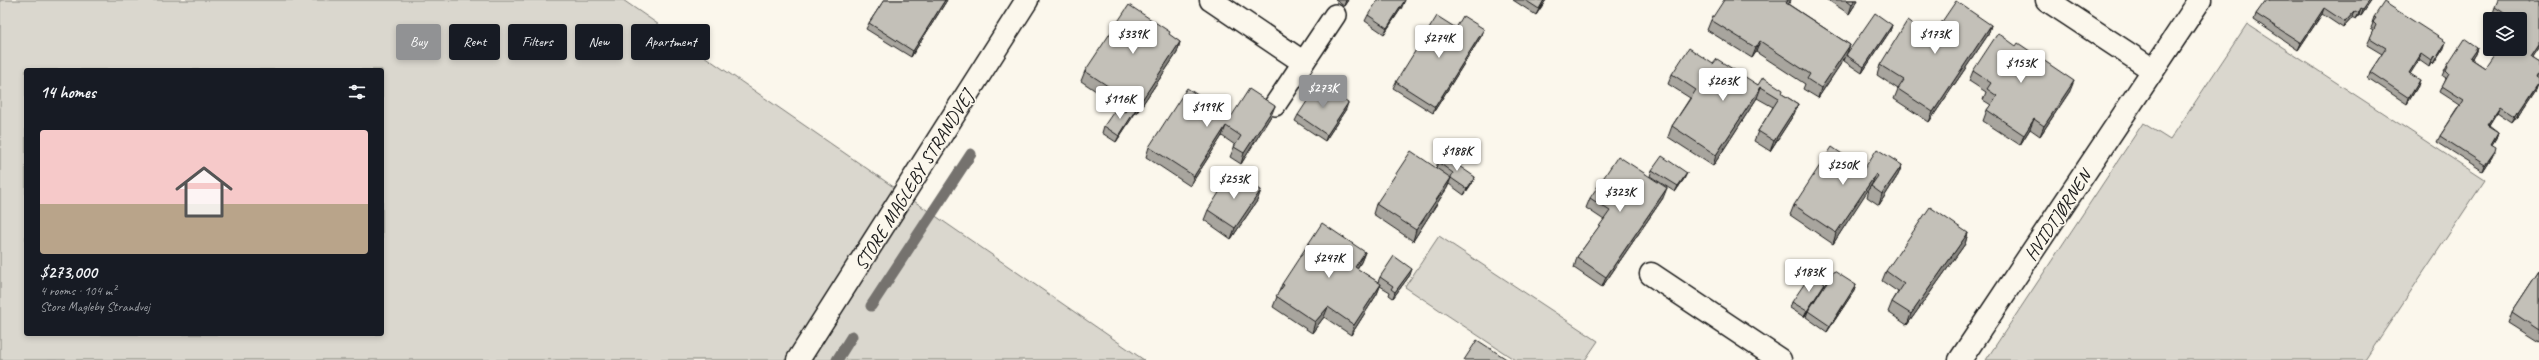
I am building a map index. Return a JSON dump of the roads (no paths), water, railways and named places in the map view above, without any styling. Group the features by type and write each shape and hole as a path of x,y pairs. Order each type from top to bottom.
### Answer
{"street":[{"name":"STORE MAGLEBY STRANDVEJ","path":"798,360 1027,0"},
{"path":"1211,0 1303,62"},
{"path":"2046,0 2153,70"},
{"name":"HVIDTJØRNEN","path":"1960,360 2200,0"},
{"path":"1651,274 1780,360"}],"lane":[{"path":"1275,104 1335,15"}],"waterway":[{"path":"871,306 971,154"},
{"path":"837,360 852,336"}]}
